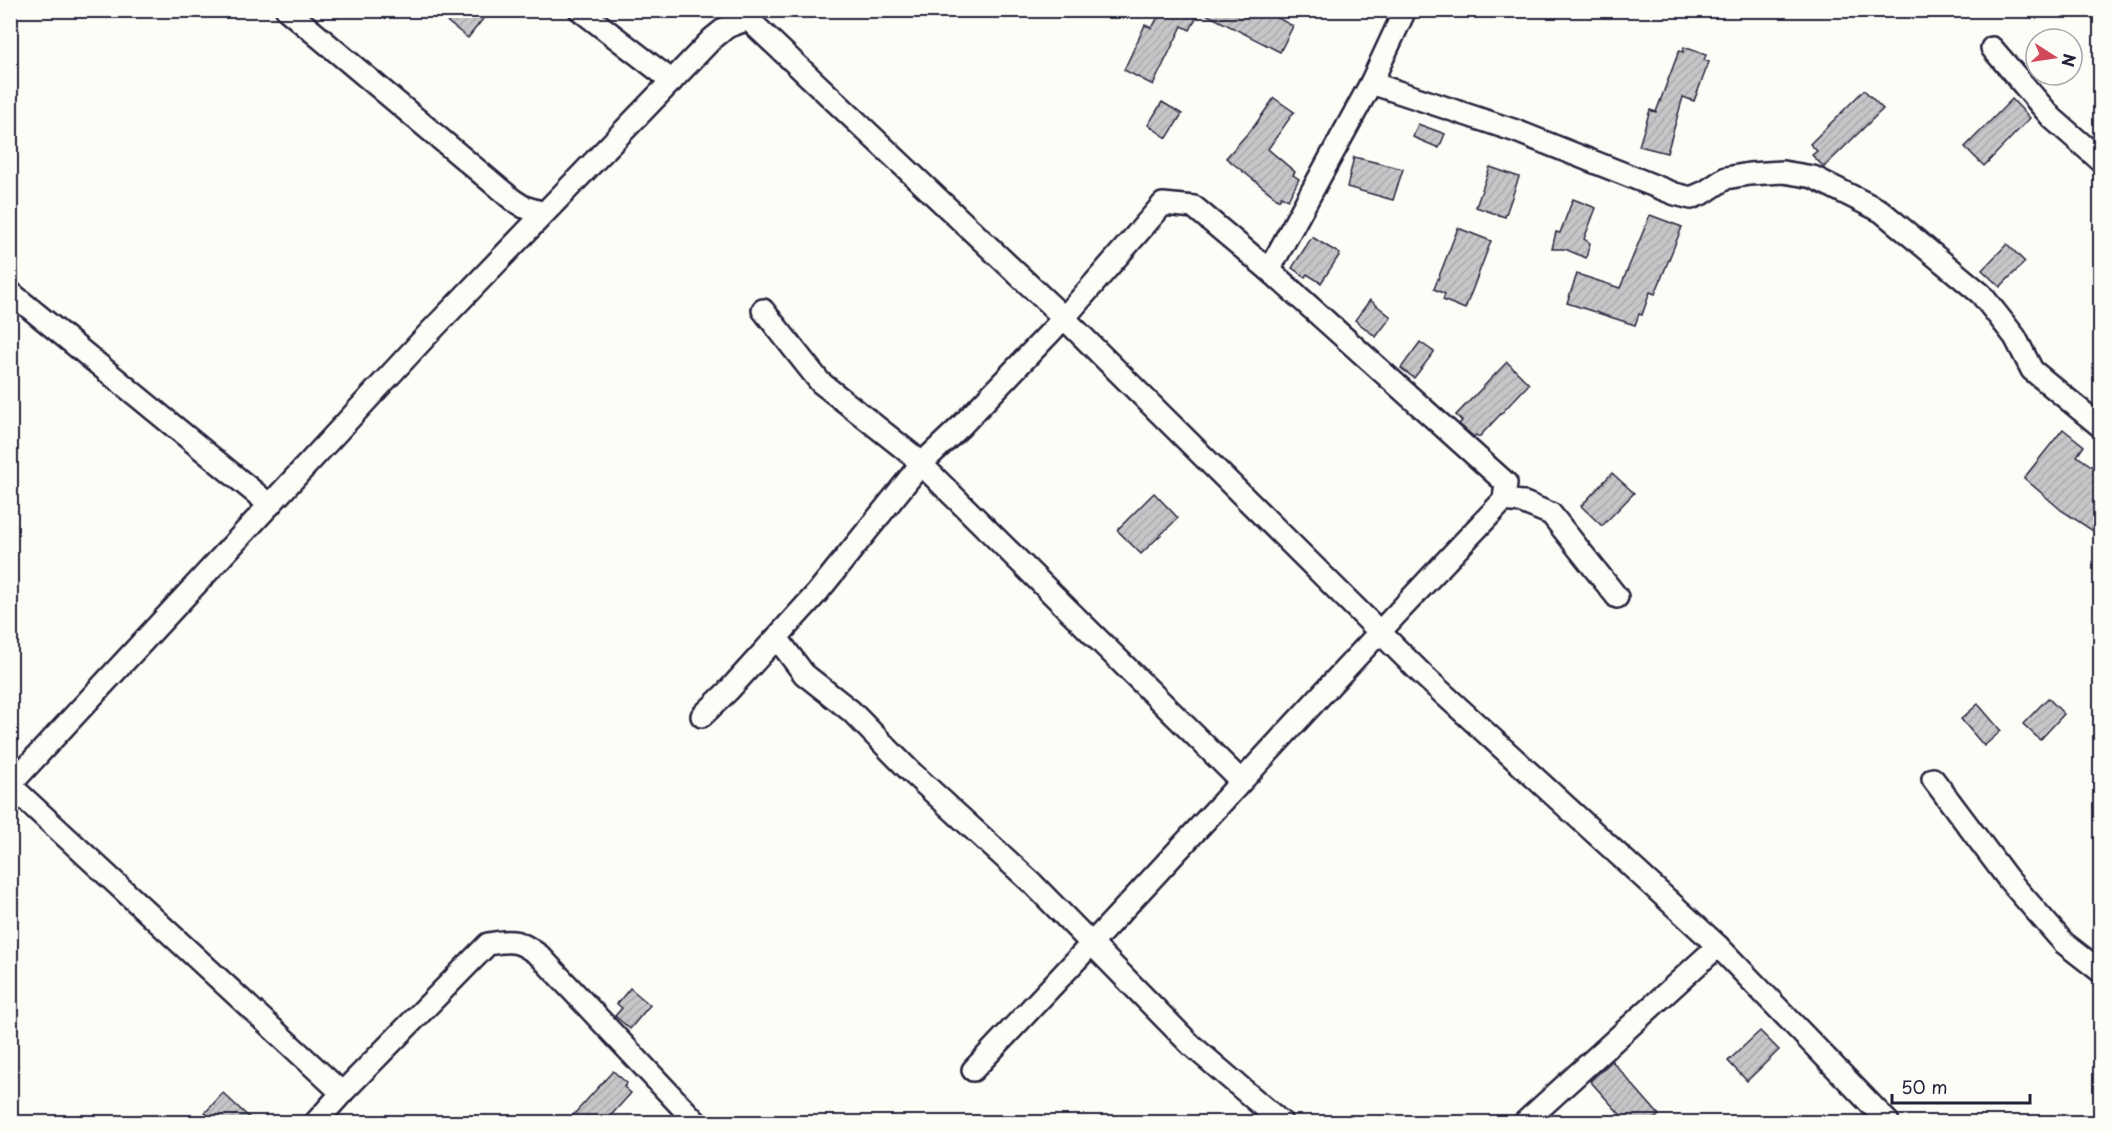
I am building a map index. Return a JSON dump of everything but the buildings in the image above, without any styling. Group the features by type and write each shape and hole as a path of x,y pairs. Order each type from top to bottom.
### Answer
{"street":[{"path":"287,10 513,200 524,207 544,213"},
{"path":"580,10 672,81"},
{"path":"1269,270 1371,83 1405,10"},
{"path":"342,1093 10,785 429,333 544,213 712,39 748,15 1064,318 1424,676 1718,946 1888,1122"},
{"path":"1992,48 2052,118 2100,160"},
{"path":"1371,83 1516,131 1691,198 1726,178 1749,174 1783,172 1813,177 1881,211 1981,294 2015,337 2032,370 2100,426"},
{"path":"702,716 817,593 921,464 960,427 1064,318 1163,204 1194,207 1269,270 1506,483 1504,500 1379,631 973,1070"},
{"path":"10,292 270,505"},
{"path":"763,309 820,382 921,464 1241,781"},
{"path":"1504,500 1522,502 1551,514 1617,597"},
{"path":"777,638 804,674 851,711 910,771 1032,884 1190,1044 1281,1122"},
{"path":"1933,779 2008,879 2064,943 2100,971"},
{"path":"316,1122 488,944 513,941 524,944 540,956 696,1122"},
{"path":"1525,1122 1718,946"}]}
